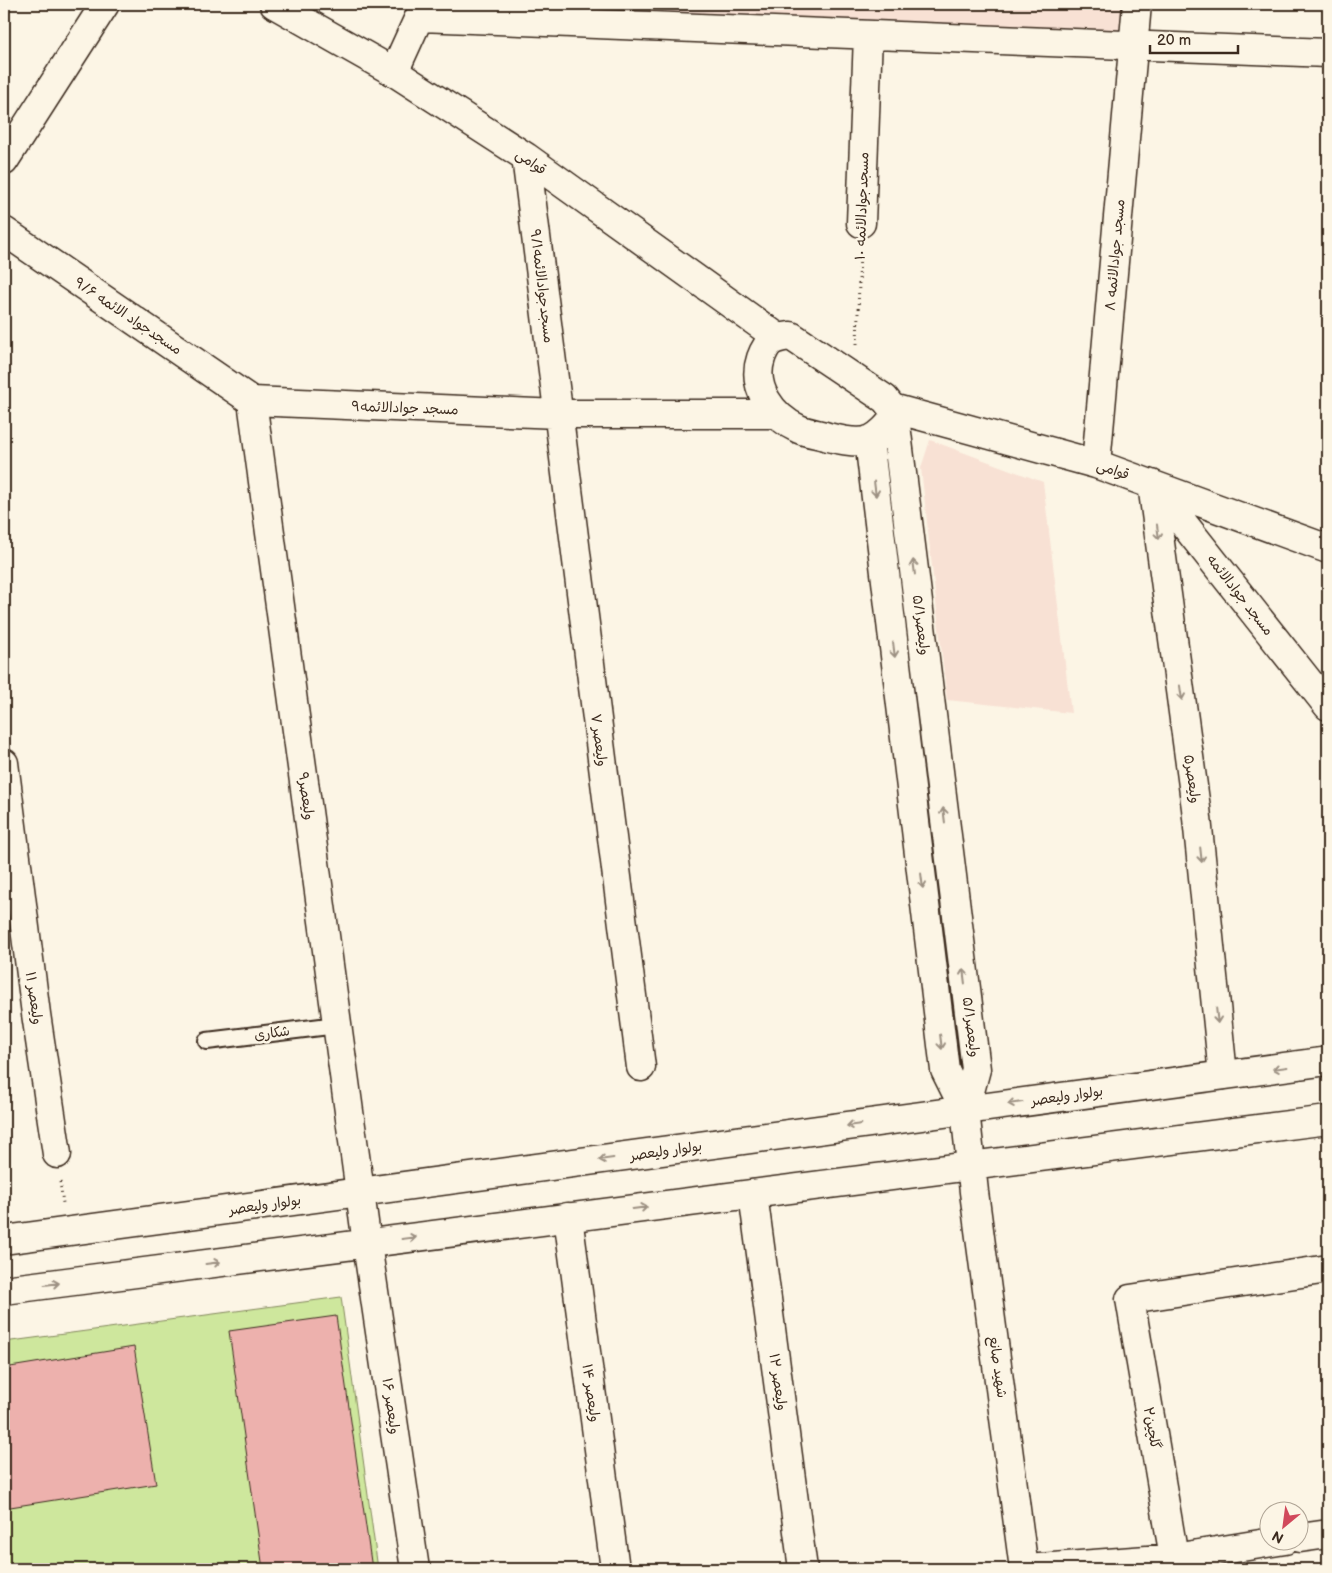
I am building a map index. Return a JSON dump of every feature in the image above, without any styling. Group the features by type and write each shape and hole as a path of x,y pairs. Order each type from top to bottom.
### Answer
{"street":[{"path":"4,161 105,4"},
{"name":"قوامی","path":"274,4 394,72 526,157 777,337"},
{"name":"۸ مسجد جوادالائمه","path":"1096,464 1137,4"},
{"path":"394,72 422,10 868,35 1328,53"},
{"name":"مسجدجوادالائمه ۱۰","path":"862,222 868,35"},
{"name":"مسجدجوادالائمه۹/۱","path":"526,157 558,414"},
{"name":"مسجدجواد الائمه ۹/۶","path":"4,231 252,401"},
{"path":"791,336 855,378 885,400 894,412 883,432 869,440 839,440 798,429 777,414 763,395 758,382 760,362 765,346 777,337 791,336"},
{"name":"مسجد جوادالائمه۹","path":"252,401 558,414 777,414"},
{"name":"ولیعصر۹","path":"252,401 360,1192"},
{"name":"قوامی","path":"894,412 1096,464 1328,549"},
{"name":"ولیعصر۵/۱","path":"894,412 976,1069 965,1110"},
{"name":"ولیعصر ۷","path":"558,414 641,1067"},
{"path":"869,440 945,1070 965,1110"},
{"name":"مسجد جوادالائمه","path":"1152,484 1328,706"},
{"name":"ولیعصر۵","path":"1152,484 1196,808 1223,1076"},
{"name":"ولیعصر ۱۱","path":"4,763 56,1154"},
{"name":"بولوار ولیعصر","path":"4,1240 1328,1061"},
{"name":"شهید صانع","path":"965,1110 1025,1569"},
{"path":"4,1290 1328,1120"},
{"name":"ولیعصر ۱۶","path":"360,1192 415,1569"},
{"name":"ولیعصر ۱۲","path":"753,1194 803,1569"},
{"name":"ولیعصر ۱۴","path":"568,1218 615,1569"},
{"name":"گلچین۲","path":"1175,1563 1130,1299 1328,1269"},
{"path":"1310,1537 1328,1534"},
{"path":"1025,1569 1175,1563 1260,1545"}],"lane":[{"name":"شکاری","path":"207,1041 337,1025"}],"path":[{"name":"مسجدجوادالائمه ۱۰","path":"855,378 862,222"},
{"path":"56,1154 67,1232"}],"shaded area":[{"path":"649,4 1123,4 1121,35 649,14"},
{"path":"930,440 1043,482 1071,713 947,700 921,468"}],"green space":[{"path":"341,1297 378,1569 4,1569 4,1342"}],"building":[{"path":"336,1316 372,1569 263,1569 229,1331"},
{"path":"134,1347 156,1484 4,1508 4,1368"}]}
